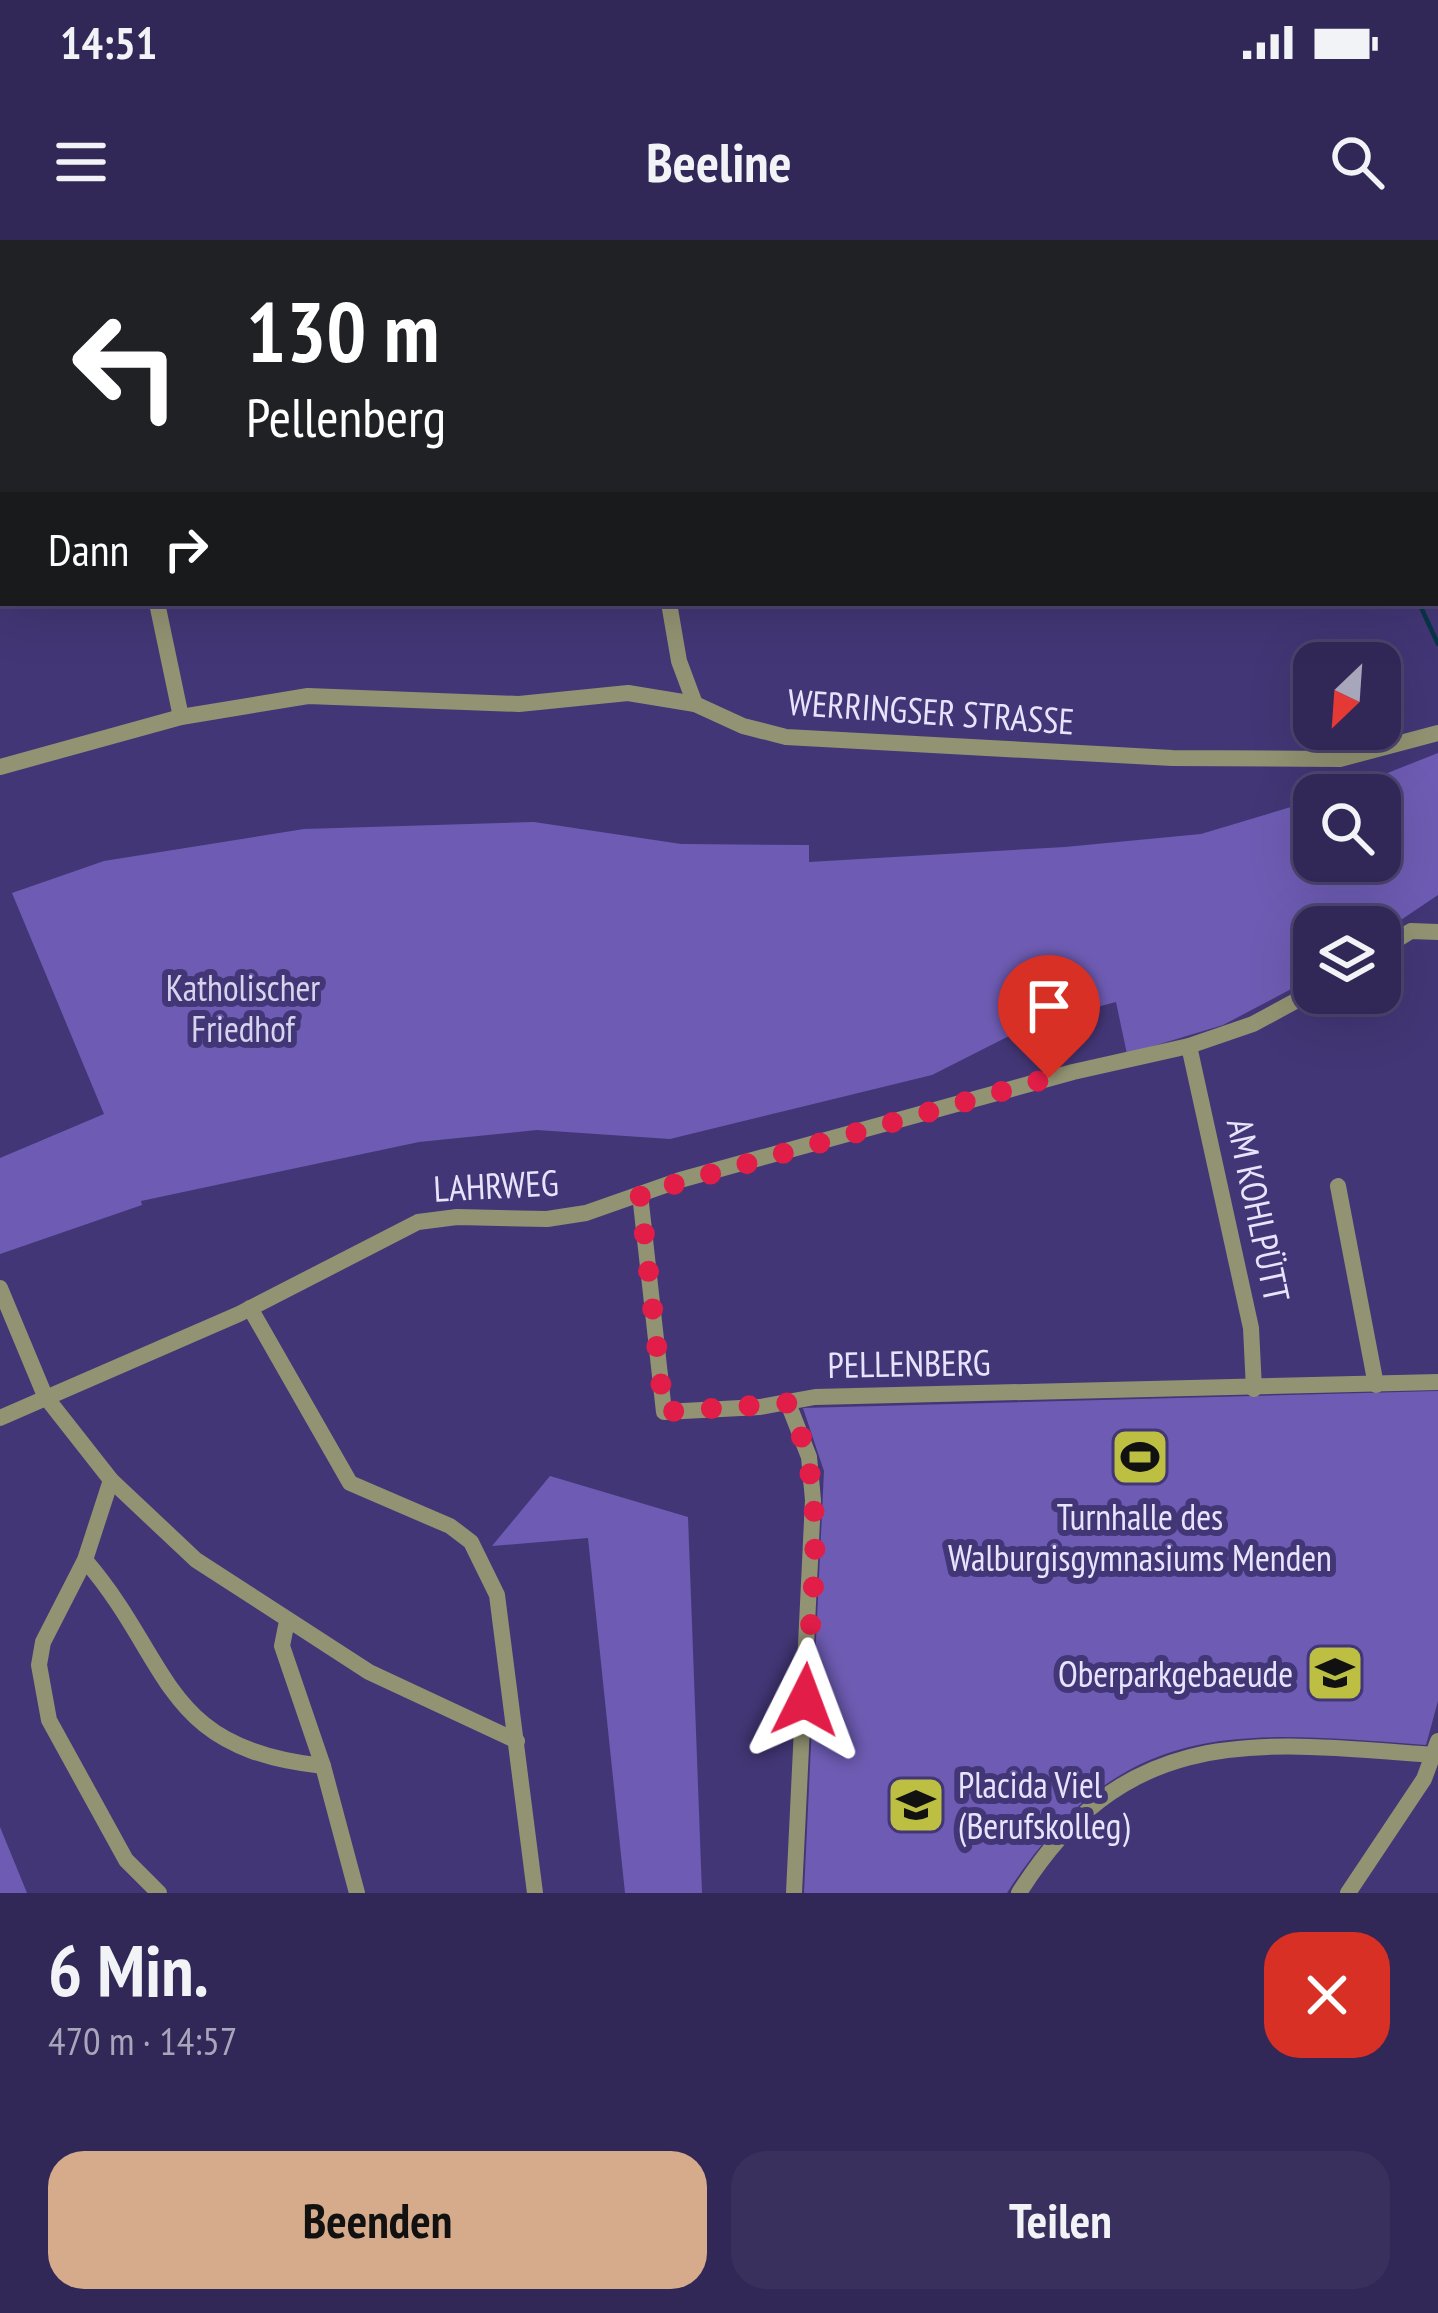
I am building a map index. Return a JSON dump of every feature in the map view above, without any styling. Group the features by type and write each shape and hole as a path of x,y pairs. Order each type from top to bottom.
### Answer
{"street":[{"path":"158,606 182,717"},
{"path":"670,606 679,661 695,704"},
{"name":"WERRINGSER STRASSE","path":"0,767 182,717 308,696 519,704 628,693 695,704 743,727 786,737 1151,757 1340,758 1438,733"},
{"path":"1401,937 1411,931 1438,932"},
{"name":"LAHRWEG","path":"0,1418 250,1308 418,1222 458,1217 567,1217 1073,1072 1189,1046 1253,1024 1293,1002"},
{"name":"AM KOHLPÜTT","path":"1189,1046 1251,1328 1253,1389"},
{"path":"1338,1186 1376,1385"},
{"name":"PELLENBERG","path":"640,1194 664,1412 815,1397 1438,1382"},
{"path":"0,1288 45,1396 111,1480 196,1560 369,1672 517,1741"},
{"path":"250,1308 350,1483 461,1532 471,1542 497,1595 535,1893"},
{"path":"788,1403 809,1457 813,1513 794,1893"},
{"path":"111,1480 85,1560 43,1642 39,1665 50,1720 126,1860 160,1893"},
{"path":"85,1560 102,1579 153,1664 198,1721 248,1752 281,1762 323,1766"},
{"path":"287,1622 282,1646 323,1766 357,1893"},
{"path":"1019,1893 1055,1843 1096,1802 1118,1785 1165,1762 1259,1746 1436,1748 1424,1779 1348,1893"}],"green space":[{"name":"Katholischer Friedhof","path":"1438,753 1438,895 1401,920 1401,906 1293,906 1293,988 1223,1025 1127,1054 1116,1002 1035,1023 932,1075 670,1139 537,1130 419,1142 141,1201 142,1205 0,1254 0,1158 104,1114 12,893 104,861 304,829 534,822 681,844 809,845 809,862 1201,834 1293,806 1293,882 1401,882 1401,774 1385,774"},
{"path":"1438,1391 1438,1701 1426,1745 1297,1737 1189,1747 1140,1764 1094,1793 1050,1835 1007,1893 804,1893 824,1471 803,1408"},
{"path":"550,1476 688,1517 702,1893 625,1893 588,1538 492,1546"},
{"path":"0,1827 27,1893 0,1893"}],"waterway":[{"path":"1420,606 1438,644"}],"place":[{"name":"Turnhalle des Walburgisgymnasiums Menden","path":"1140,1457"},
{"name":"Oberparkgebaeude","path":"1335,1673"},
{"name":"Placida Viel (Berufskolleg)","path":"916,1805"}],"route":[{"path":"805,1700 813,1526 805,1441 788,1403 664,1412 640,1194 1049,1078"}]}
